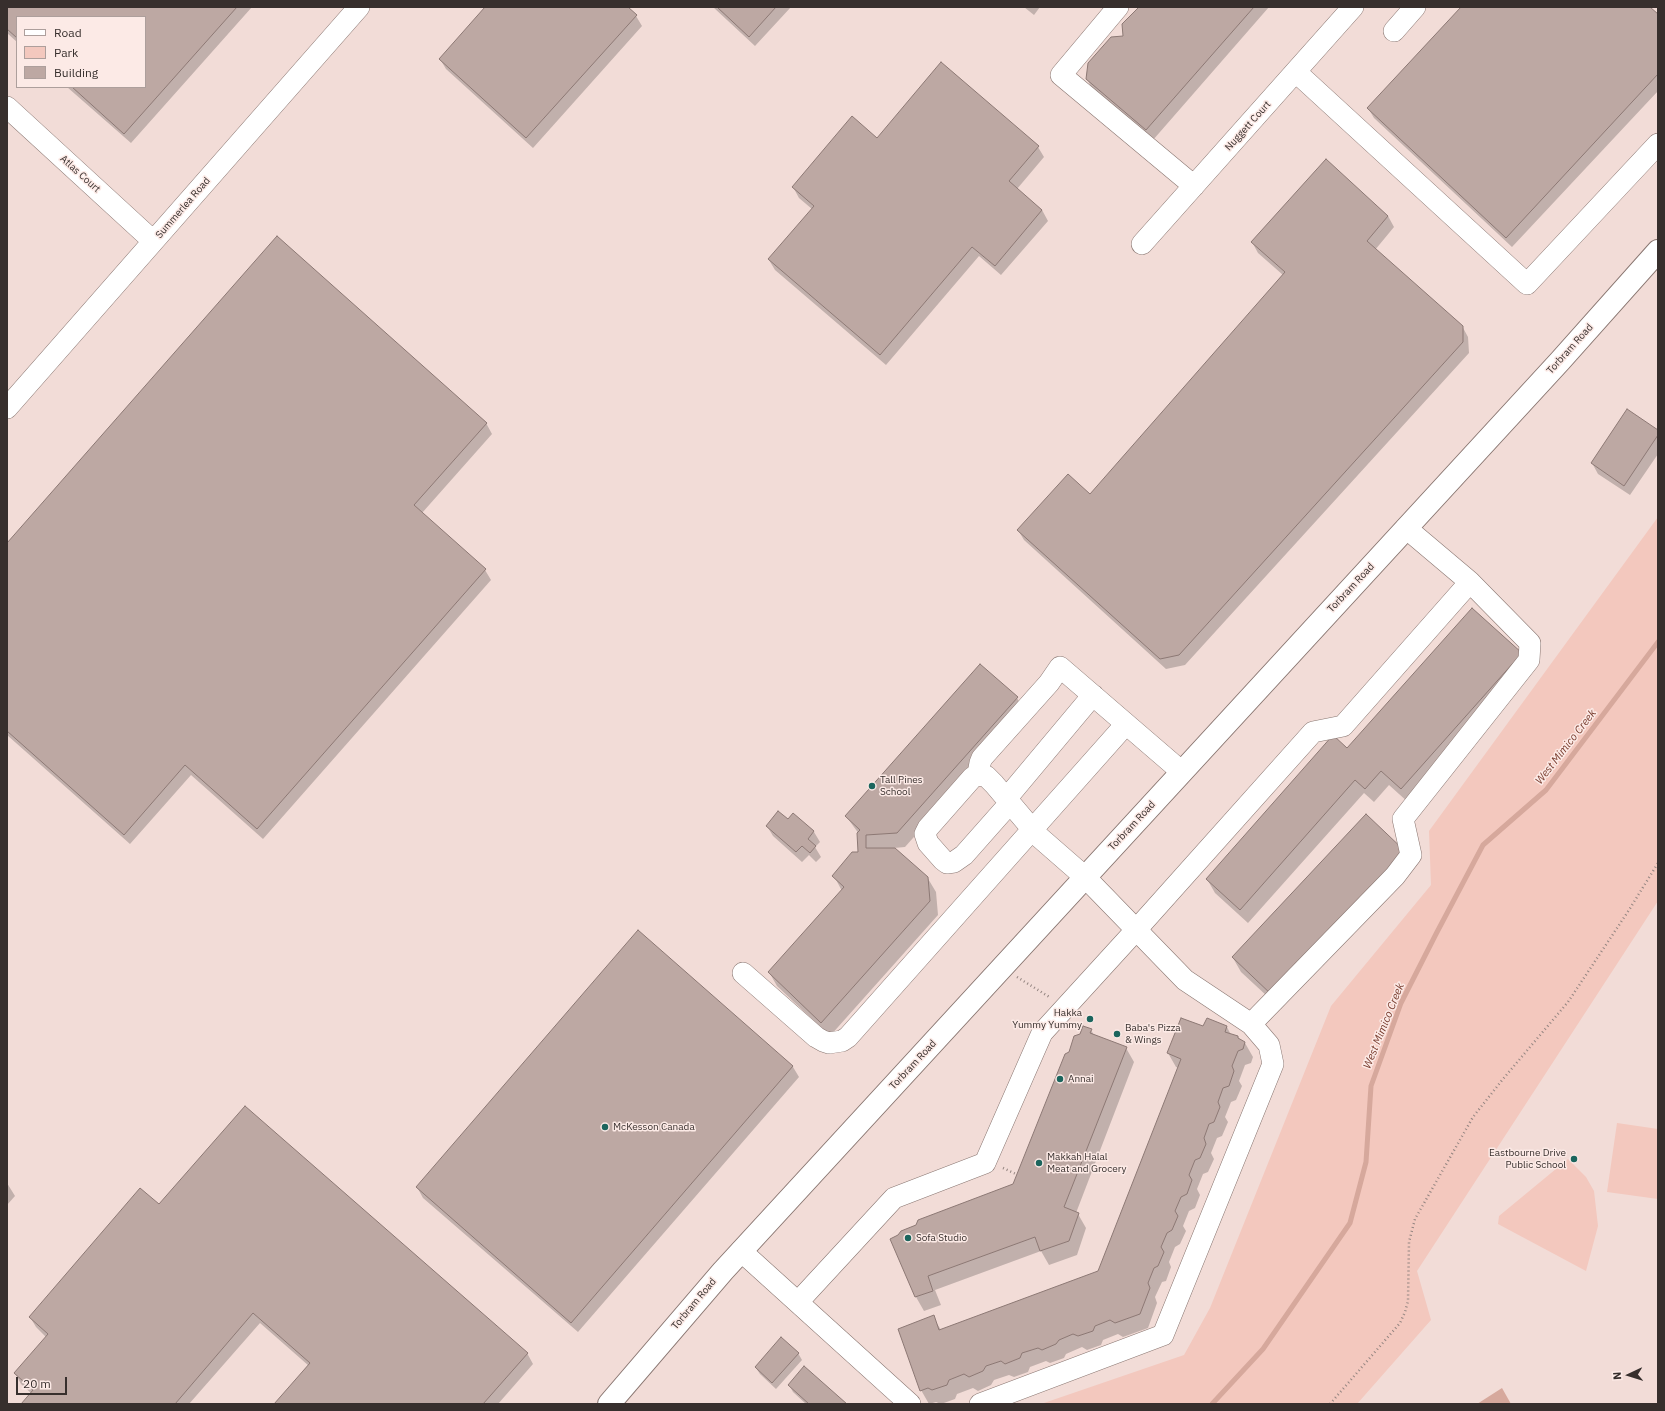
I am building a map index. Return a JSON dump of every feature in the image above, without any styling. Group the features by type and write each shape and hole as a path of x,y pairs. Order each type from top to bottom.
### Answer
{"main road":[{"name":"Torbram Road","path":"609,1404 741,1251 1560,361 1658,251"}],"street":[{"name":"Summerlea Road","path":"7,408 359,7"},
{"path":"1118,7 1061,75 1194,186"},
{"name":"Nuggett Court","path":"1142,244 1353,7"},
{"path":"1394,31 1415,7"},
{"path":"1296,72 1527,284 1658,144"},
{"name":"Atlas Court","path":"7,107 153,241"},
{"path":"1251,1024 1395,876 1411,855 1403,819 1529,660 1530,643 1470,582 1406,528"},
{"path":"798,1302 894,1198 985,1163 1042,1033 1313,732 1343,726 1470,582"},
{"path":"1093,695 964,855 954,862 947,863 943,860 928,843 925,834 928,828 972,778 978,774 982,758 1049,683 1060,667 1093,695 1182,772"},
{"path":"743,973 816,1037 829,1043 842,1041 848,1037 1126,724"},
{"path":"978,774 986,776 1033,830 1085,877 1185,980 1251,1024 1269,1045 1273,1064 1163,1335 980,1404"},
{"path":"741,1251 910,1404"}],"path":[{"path":"1330,1404 1400,1323 1408,1301 1409,1242 1415,1219 1473,1117 1568,1002 1629,910 1658,863"},
{"path":"1001,968 1039,990 1065,1008"}],"green space":[{"path":"1658,517 1658,901 1417,1271 1431,1320 1357,1404 1041,1404 1184,1355 1210,1308 1331,1006 1431,885 1429,831"},
{"path":"1617,1123 1658,1129 1658,1199 1607,1192"},
{"path":"1568,1159 1586,1177 1594,1191 1598,1226 1586,1271 1498,1224 1499,1216"}],"shaded area":[{"path":"1502,1388 1511,1404 1477,1404"}],"building":[{"path":"7,7 237,7 124,134 73,88 146,88 146,16 16,16 16,37 7,29"},
{"path":"485,7 628,7 637,15 526,138 439,59"},
{"path":"717,7 776,7 749,37"},
{"path":"1139,7 1254,7 1146,130 1086,79 1088,63 1111,37 1123,36 1122,24"},
{"path":"1461,7 1650,7 1658,14 1658,74 1506,238 1367,108"},
{"path":"941,62 1039,146 1009,181 1042,210 995,266 972,247 880,355 768,259 814,206 792,187 852,116 877,138"},
{"path":"1326,159 1388,216 1367,241 1463,326 1463,342 1179,655 1160,659 1017,530 1068,474 1090,494 1285,272 1251,242"},
{"path":"277,236 487,423 414,505 486,569 257,829 185,765 124,835 7,731 7,543"},
{"path":"1627,409 1658,430 1658,435 1624,486 1591,463"},
{"path":"1472,608 1522,653 1401,789 1381,771 1365,789 1355,780 1240,910 1206,879 1333,735 1347,748"},
{"path":"980,664 1018,697 897,833 866,835 866,848 895,848 928,877 930,901 821,1023 768,972 844,887 832,876 852,852 858,852 857,833 860,830 845,816"},
{"path":"778,811 788,819 793,813 814,831 808,839 816,846 810,853 802,846 796,852 766,826"},
{"path":"1366,814 1407,853 1273,996 1232,957"},
{"name":"McKesson Canada","path":"638,930 793,1066 571,1323 416,1187"},
{"path":"1181,1018 1203,1026 1207,1018 1227,1026 1225,1032 1238,1036 1238,1038 1245,1042 1243,1049 1238,1051 1232,1066 1234,1071 1229,1086 1223,1088 1218,1102 1220,1107 1214,1122 1209,1124 1204,1138 1206,1144 1200,1158 1195,1160 1189,1175 1192,1180 1187,1194 1181,1197 1175,1211 1178,1216 1172,1230 1167,1233 1161,1247 1164,1252 1158,1266 1154,1268 1148,1283 1150,1288 1140,1314 1115,1323 1110,1320 1095,1326 1093,1331 1078,1336 1073,1334 1042,1350 1038,1348 1022,1353 1020,1358 1005,1364 1001,1361 986,1366 983,1371 969,1377 964,1374 949,1380 947,1385 932,1390 928,1388 920,1391 898,1329 934,1315 939,1330 1098,1271 1181,1059 1167,1053"},
{"path":"1083,1026 1092,1029 1090,1033 1127,1047 1064,1207 1079,1213 1069,1241 1040,1251 1035,1237 928,1276 933,1291 915,1297 890,1239 898,1235 901,1231 916,1225 918,1220 1013,1184 1065,1054 1069,1052 1074,1036 1080,1034"},
{"path":"245,1106 528,1353 483,1404 274,1404 310,1363 253,1313 175,1404 21,1404 33,1390 14,1373 48,1334 29,1317 140,1188 159,1204"},
{"path":"781,1337 799,1353 772,1383 755,1367"},
{"path":"804,1366 847,1404 809,1404 788,1385"}],"waterway":[{"name":"West Mimico Creek","path":"1212,1404 1263,1349 1350,1223 1366,1162 1371,1086 1401,1003 1483,845 1546,790 1658,642"}],"place":[{"name":"Tall Pines School","path":"872,786"},
{"name":"Hakka Yummy Yummy","path":"1090,1019"},
{"name":"Baba's Pizza & Wings","path":"1117,1034"},
{"name":"Annai","path":"1060,1079"},
{"name":"McKesson Canada","path":"605,1127"},
{"name":"Eastbourne Drive Public School","path":"1574,1159"},
{"name":"Makkah Halal Meat and Grocery","path":"1039,1163"},
{"name":"Sofa Studio","path":"908,1238"}]}
